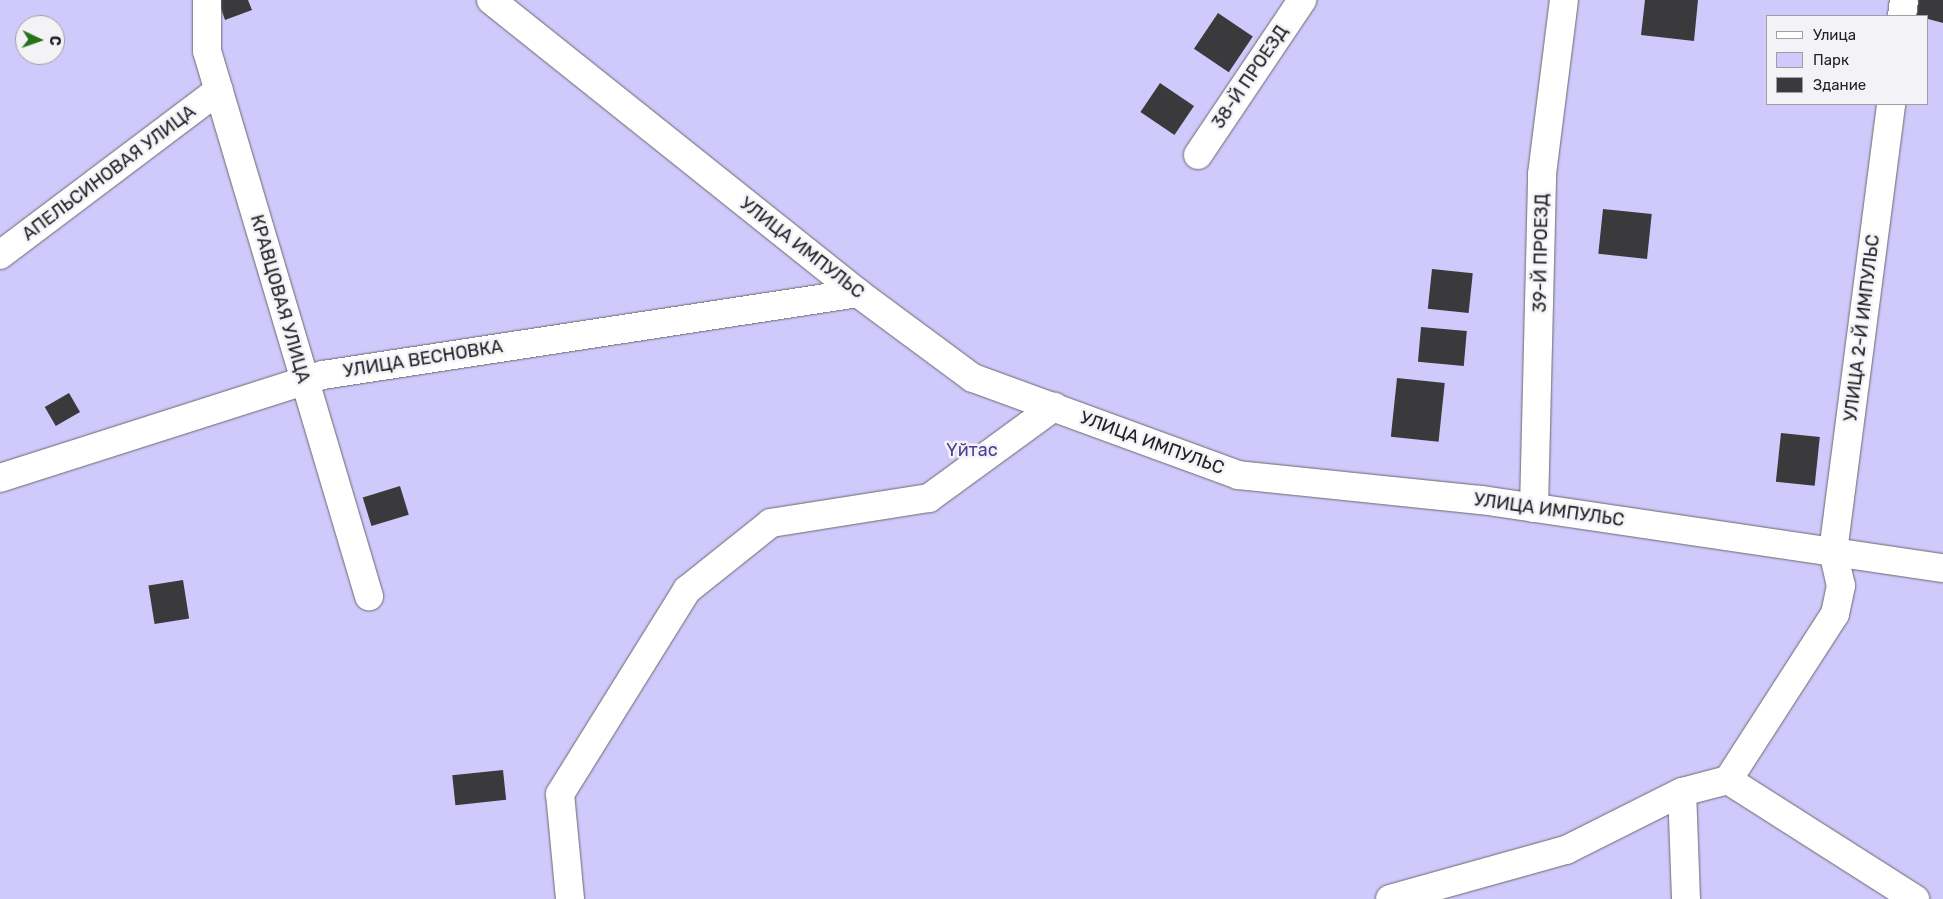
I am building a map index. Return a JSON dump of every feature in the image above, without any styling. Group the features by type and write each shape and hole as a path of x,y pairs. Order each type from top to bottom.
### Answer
{"street":[{"name":"КРАВЦОВАЯ УЛИЦА","path":"208,0 207,51 369,596"},
{"name":"УЛИЦА ИМПУЛЬС","path":"491,0 858,292 973,378 1238,475 1534,508 1943,568"},
{"name":"38-Й ПРОЕЗД","path":"1198,155 1302,0"},
{"name":"39-Й ПРОЕЗД","path":"1534,508 1542,174 1564,0"},
{"path":"1902,15 1904,0"},
{"name":"АПЕЛЬСИНОВАЯ УЛИЦА","path":"0,255 219,90"},
{"name":"УЛИЦА 2-Й ИМПУЛЬС","path":"1728,780 1835,614 1840,586 1833,552 1891,105"},
{"name":"УЛИЦА ВЕСНОВКА","path":"0,478 323,375 858,292"},
{"path":"570,899 560,794 688,590 771,523 929,498 1054,407"},
{"path":"1390,899 1566,850 1682,792 1728,780 1915,899"},
{"path":"1682,792 1686,899"}],"green space":[{"name":"Үйтас","path":"0,0 1943,0 1943,899 0,899"}],"building":[{"path":"218,0 248,0 252,10 225,20"},
{"path":"1645,0 1698,0 1694,41 1641,35"},
{"path":"1918,0 1943,0 1943,23 1928,19 1928,15 1917,15"},
{"path":"1218,13 1253,36 1229,72 1194,49"},
{"path":"1160,83 1194,106 1174,135 1140,112"},
{"path":"1603,209 1652,214 1647,259 1598,254"},
{"path":"1432,269 1473,273 1469,313 1428,309"},
{"path":"1421,327 1467,331 1464,366 1418,362"},
{"path":"1397,378 1445,383 1439,442 1391,437"},
{"path":"69,393 80,412 56,426 45,407"},
{"path":"1781,433 1820,437 1815,486 1776,482"},
{"path":"400,486 409,515 371,526 363,497"},
{"path":"183,580 189,619 155,624 148,585"},
{"path":"503,770 506,800 455,805 452,775"}]}
